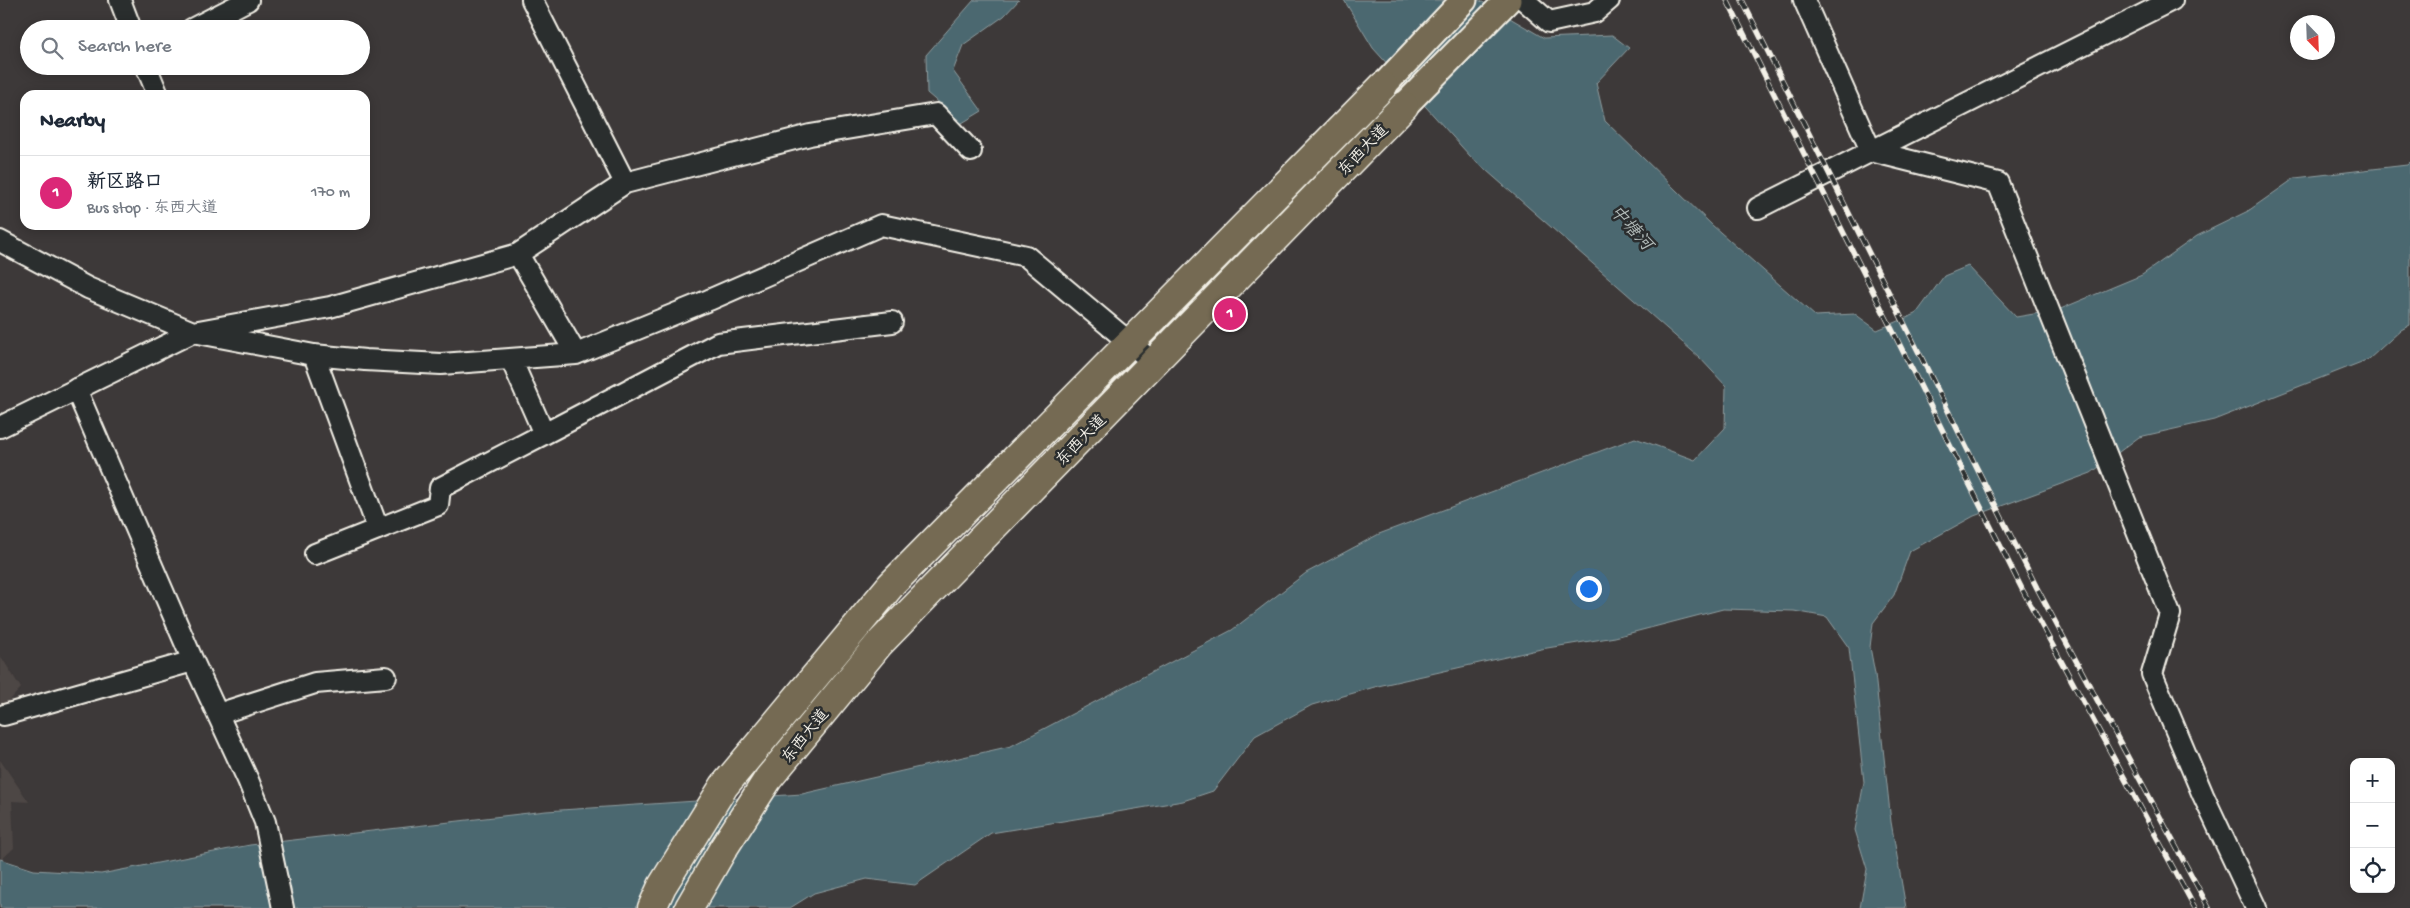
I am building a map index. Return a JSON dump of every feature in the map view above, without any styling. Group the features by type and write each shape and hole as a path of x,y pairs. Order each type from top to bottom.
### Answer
{"highway":[{"name":"东西大道","path":"652,908 662,886 724,786 891,585 1383,86"},
{"name":"东西大道","path":"690,908 723,849 768,779 878,644 1404,106"}],"main road":[{"name":"东西大道","path":"1383,86 1464,0"},
{"name":"东西大道","path":"1404,106 1508,0"}],"street":[{"path":"120,0 128,20"},
{"path":"209,20 248,0"},
{"path":"532,0 625,183"},
{"path":"1524,0 1549,22 1595,12 1609,0"},
{"path":"1804,0 1871,151"},
{"path":"1758,208 2172,0"},
{"path":"150,75 156,90"},
{"path":"0,427 193,332 330,307 518,254 625,183 810,135 936,114 971,151"},
{"path":"1871,151 1998,183 2170,614 2152,674 2203,795 2256,908"},
{"path":"0,242 8,248 88,288 193,332 314,355 441,364 576,354 709,300 881,225 1026,256 1154,363"},
{"path":"518,254 576,354"},
{"path":"315,554 438,505 440,488 718,343 892,322"},
{"path":"314,355 378,529"},
{"path":"512,359 544,434"},
{"path":"76,389 193,661 248,780 264,822 283,908"},
{"path":"4,715 193,661"},
{"path":"218,714 315,684 386,677"}],"shaded area":[{"path":"0,655 21,688 0,711"},
{"path":"0,760 29,802 12,801 14,848 1,860"}],"water":[{"path":"974,0 1019,0 1004,16 963,45 953,71 982,111 962,123 927,93 926,55"},
{"name":"中塘河","path":"1344,0 1479,0 1544,38 1612,35 1629,48 1596,83 1605,121 1712,225 1815,316 1855,314 1877,330 1916,314 1944,276 1968,266 2016,317 2058,310 2142,275 2197,236 2248,211 2295,178 2407,165 2410,162 2410,325 2401,330 2369,359 2214,420 2139,437 2091,473 1974,516 1910,551 1894,595 1873,623 1870,647 1875,674 1891,822 1906,908 1860,908 1867,869 1855,830 1864,782 1849,648 1827,617 1794,611 1723,609 1615,637 1541,649 1378,686 1312,705 1255,736 1213,791 1183,801 991,833 915,885 867,879 814,893 790,908 0,908 0,859 34,870 101,874 250,845 546,811 802,794 1011,746 1232,630 1306,573 1379,534 1635,438 1695,460 1725,428 1726,386 1699,357 1470,156 1373,48"}],"railway":[{"path":"1727,0 2022,589 2195,908"},
{"path":"1742,0 2037,588 2209,908"}],"place":[{"name":"新区路口","path":"1230,314"}]}
